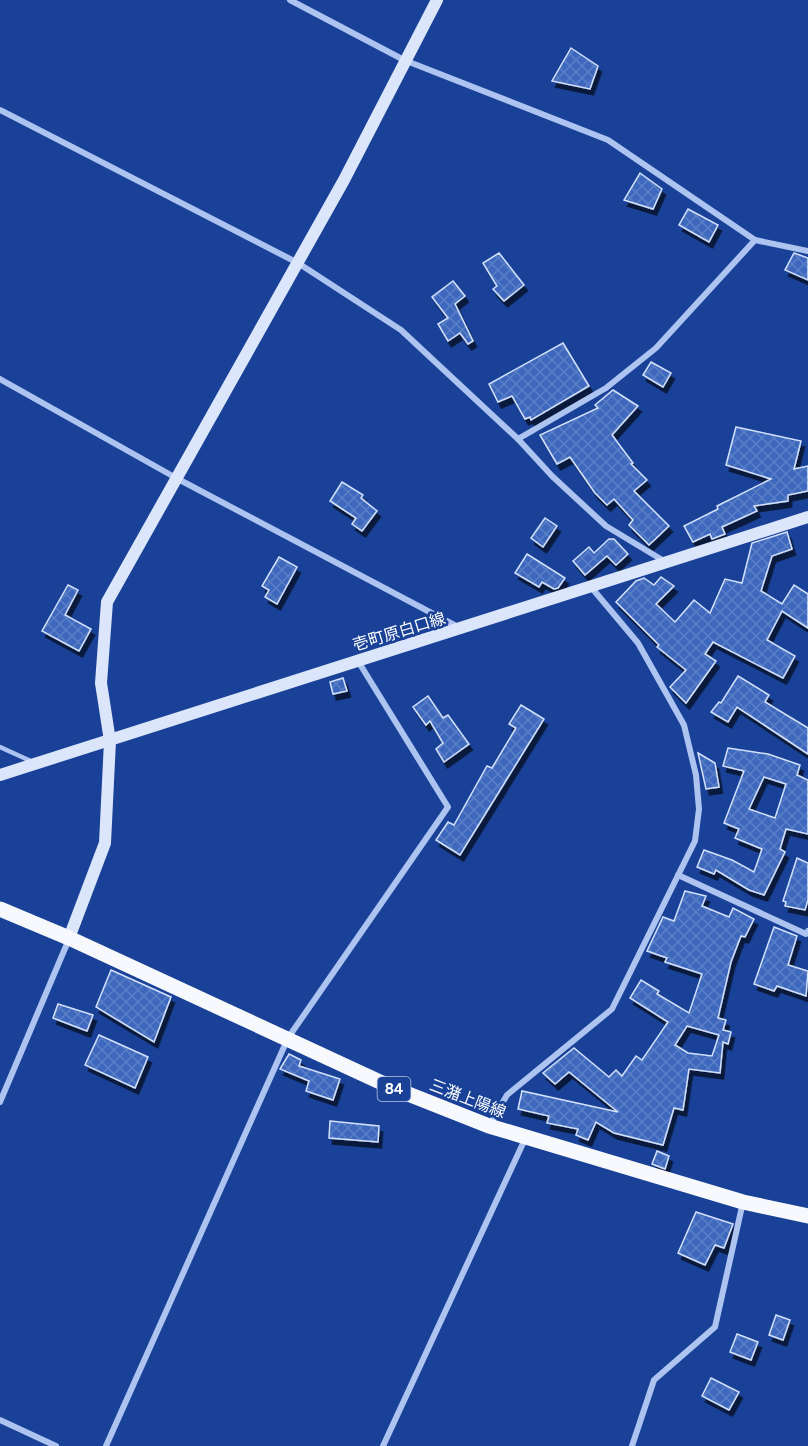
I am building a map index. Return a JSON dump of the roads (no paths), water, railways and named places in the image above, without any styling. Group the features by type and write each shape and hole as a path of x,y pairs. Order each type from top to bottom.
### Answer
{"main road":[{"name":"三潴上陽線","path":"0,909 69,938 393,1088 489,1126 743,1202 808,1216"}],"street":[{"path":"290,0 404,60 608,140 755,240 808,251"},
{"path":"0,1101 69,938 105,843 110,741 102,683 107,602 298,263 437,0"},
{"path":"0,110 298,263 401,330 518,439 552,476 606,526 667,563"},
{"path":"518,439 606,388 656,348 755,240"},
{"path":"0,379 178,479 463,629"},
{"name":"壱町原白口線","path":"0,775 808,517"},
{"path":"489,1126 507,1095 612,1009 695,841 699,809 690,745 684,725 638,643 591,587"},
{"path":"106,1446 288,1038 448,807 358,661"},
{"path":"678,875 806,934 808,931"},
{"path":"383,1446 525,1138"},
{"path":"632,1446 654,1380 715,1327 743,1202"},
{"path":"0,1420 56,1446"}],"lane":[{"path":"0,747 38,764"}]}
